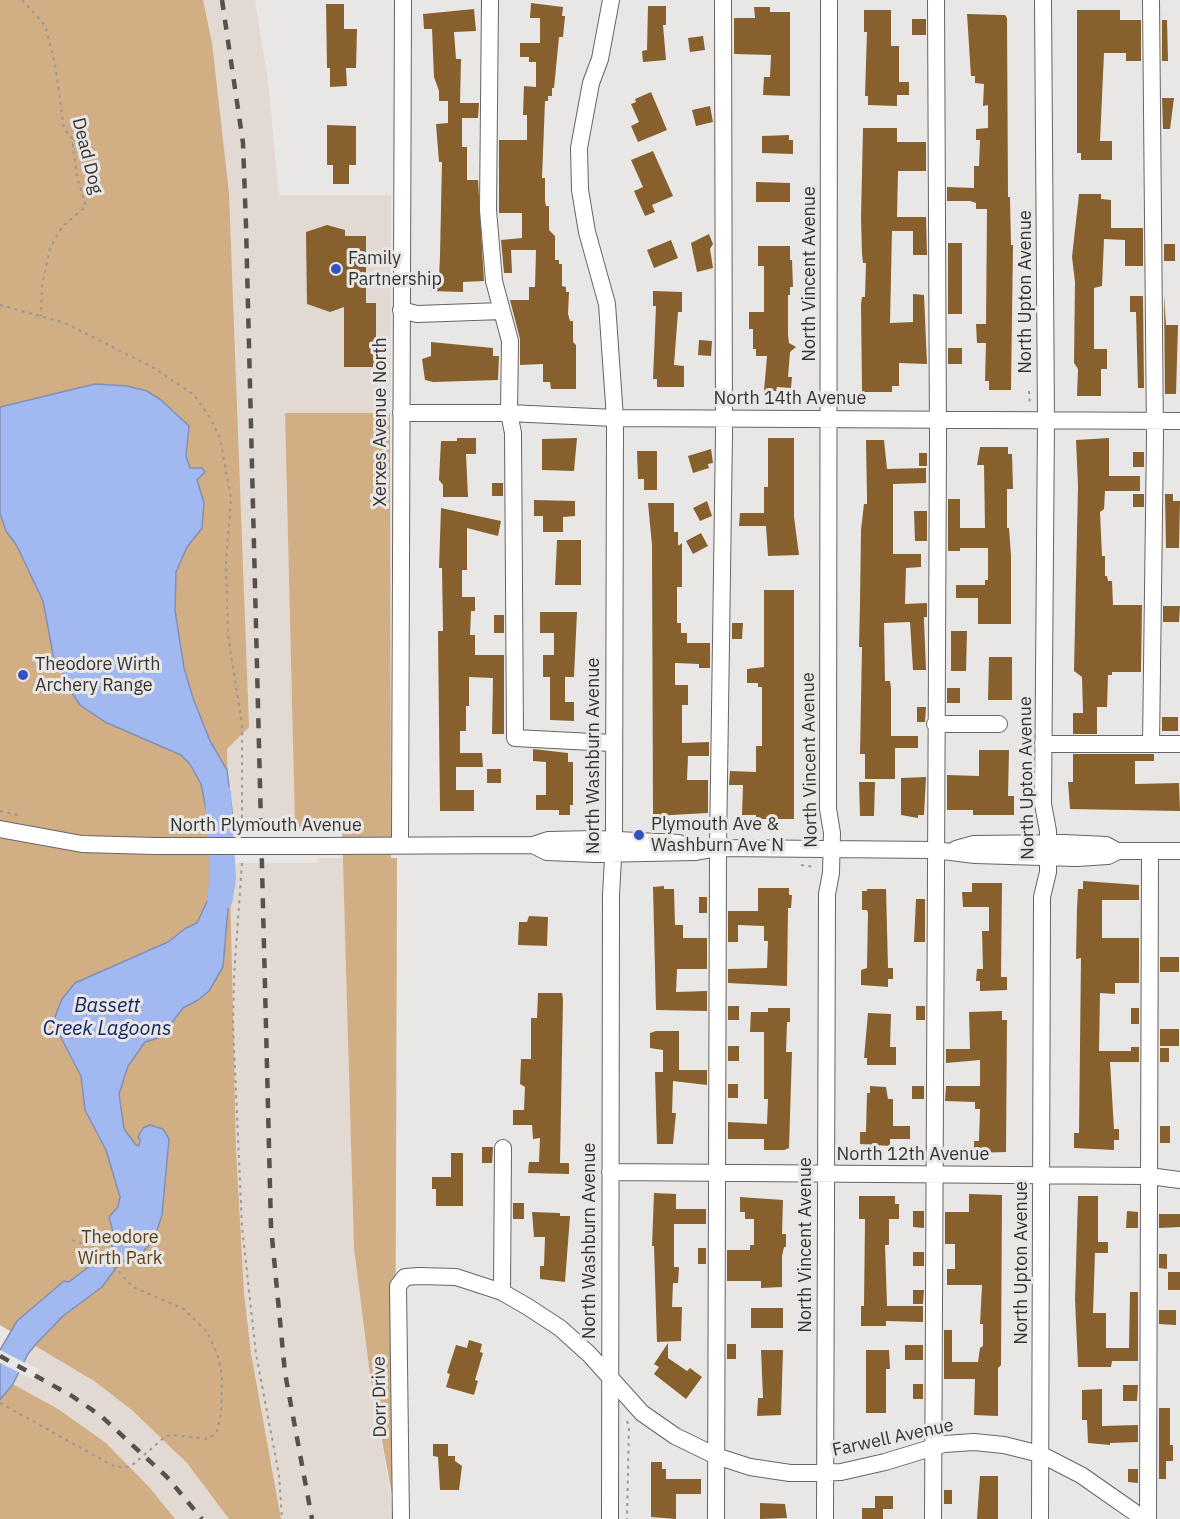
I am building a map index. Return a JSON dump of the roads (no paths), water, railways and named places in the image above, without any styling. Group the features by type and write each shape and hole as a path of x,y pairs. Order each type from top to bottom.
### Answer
{"street":[{"name":"Xerxes Avenue North","path":"400,843 403,0"},
{"path":"490,0 488,210 494,281 510,341 509,414 513,434 515,738 612,743"},
{"name":"North Washburn Avenue","path":"610,1519 611,895 614,847 612,743 615,418 607,304 587,231 580,190 579,148 591,83 600,60 611,0"},
{"path":"716,1519 723,0"},
{"name":"North Vincent Avenue","path":"825,1519 827,894 832,849 832,828 828,809 829,0"},
{"path":"933,1519 933,1175 943,850 935,724 938,419 936,0"},
{"name":"North Upton Avenue","path":"1040,1519 1042,897 1048,872 1043,804 1046,420 1044,0"},
{"path":"1151,0 1154,420 1151,744"},
{"path":"401,310 417,314 501,311"},
{"name":"North 14th Avenue","path":"401,413 615,418 1180,421"},
{"path":"935,724 999,724"},
{"path":"1043,744 1180,744"},
{"name":"North Plymouth Avenue","path":"0,829 82,844 155,846 318,846 400,843 533,845 549,840 696,852 718,848 943,850 975,855 1106,845 1118,851 1180,852"},
{"path":"1146,1519 1150,851"},
{"path":"502,1292 503,1148"},
{"name":"North 12th Avenue","path":"610,1172 1149,1176 1180,1179"},
{"name":"Farwell Avenue","path":"405,1277 456,1277 502,1292 560,1328 589,1354 642,1413 675,1436 716,1456 750,1467 790,1473 825,1472 885,1462 933,1446 974,1442 1004,1445 1040,1454 1081,1475 1146,1519"},
{"name":"Dorr Drive","path":"400,1519 398,1286 405,1277"}],"water":[{"path":"95,384 127,386 147,391 161,400 189,426 186,456 190,468 202,468 205,472 197,480 204,503 202,528 187,547 176,572 175,610 184,668 193,698 210,741 227,770 234,828 210,828 201,784 190,764 181,755 105,722 80,705 67,686 63,673 54,659 43,601 17,546 6,531 0,513 0,407"},
{"name":"Bassett Creek Lagoons","path":"214,863 232,863 223,967 209,991 183,1008 161,1037 145,1042 128,1066 119,1094 124,1129 136,1145 139,1146 138,1137 143,1128 150,1125 163,1129 169,1139 162,1215 157,1230 150,1244 137,1258 130,1263 124,1261 119,1264 102,1287 63,1316 35,1345 13,1384 0,1400 0,1350 17,1321 64,1281 69,1282 90,1266 90,1261 93,1264 112,1253 113,1247 107,1241 113,1232 109,1217 118,1207 120,1197 106,1150 85,1110 81,1076 57,1030 55,1017 62,999 75,983 168,942 186,928 197,923 211,893 216,872"}],"waterway":[{"path":"218,794 223,878 220,898"}],"railway":[{"path":"222,0 243,143 271,1227 285,1373 312,1519"},
{"path":"0,1356 72,1396 101,1416 167,1477 202,1519"}],"place":[{"name":"Family Partnership","path":"336,269"},
{"name":"Theodore Wirth Archery Range","path":"23,675"},
{"name":"Plymouth Ave & Washburn Ave N","path":"639,835"}],"park label":[{"name":"Theodore Wirth Park","path":"120,1248"}]}
